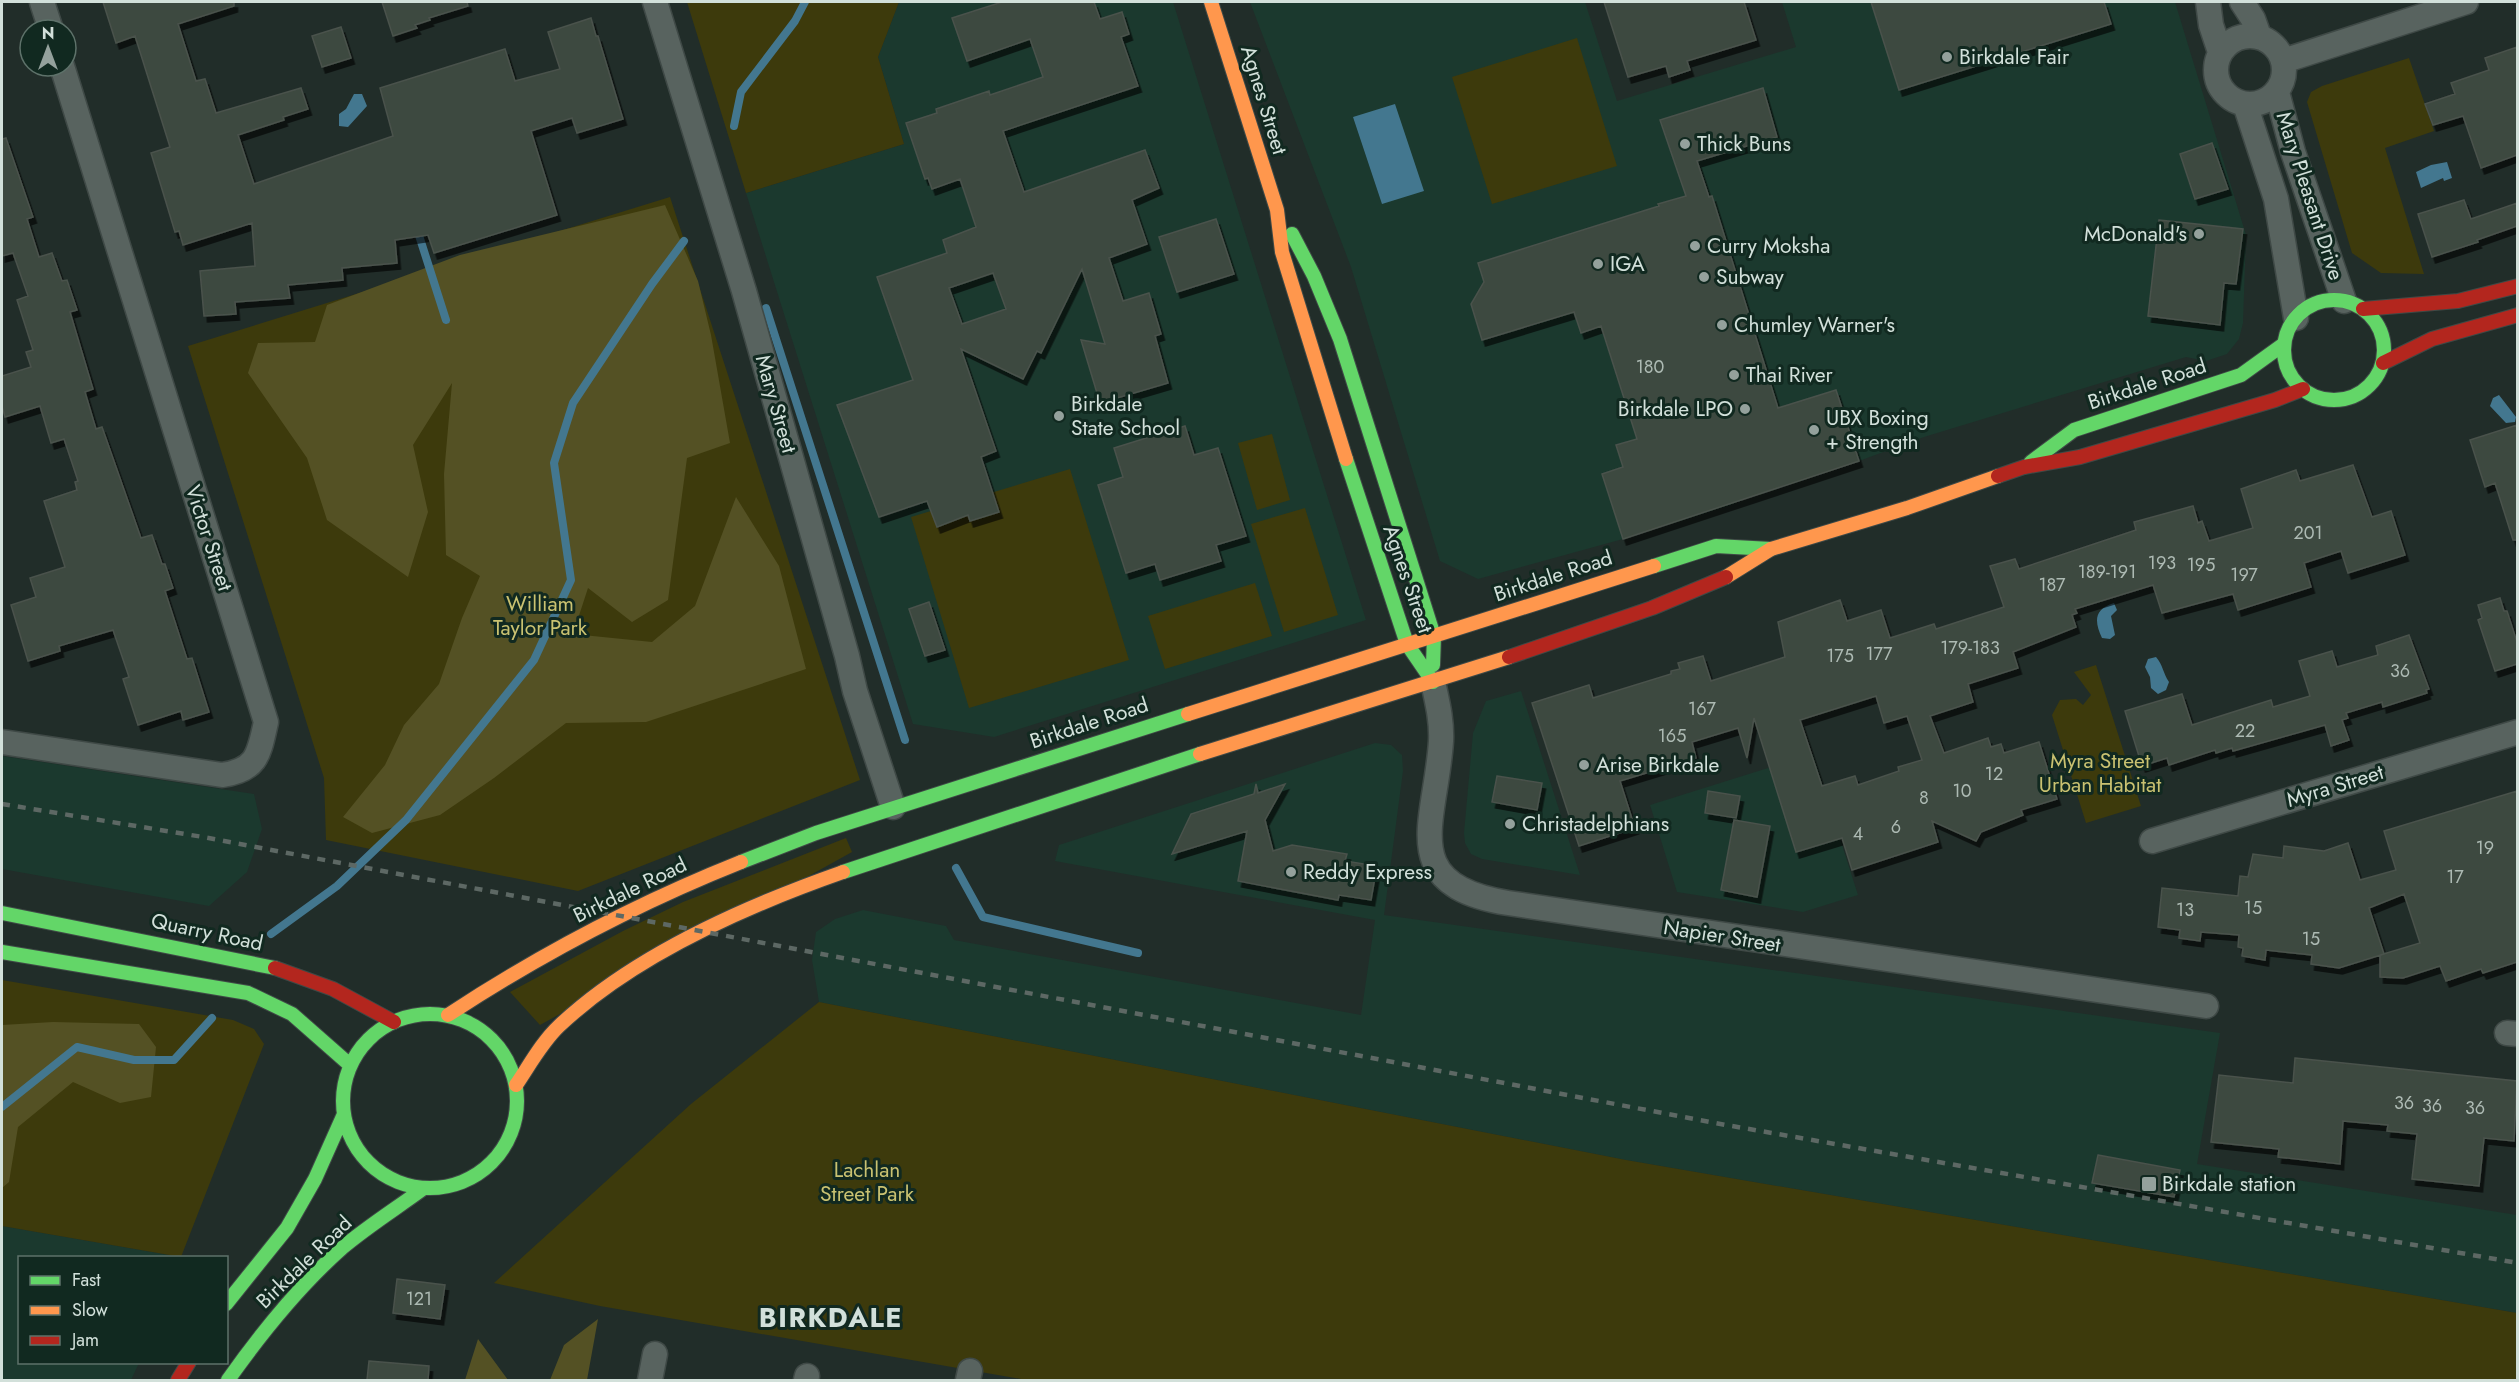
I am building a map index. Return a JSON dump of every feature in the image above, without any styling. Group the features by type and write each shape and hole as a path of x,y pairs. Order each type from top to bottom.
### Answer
{"main road":[{"name":"Agnes Street","path":"1211,2 1277,210 1282,252 1302,320 1407,644 1433,682"},
{"name":"Agnes Street","path":"1277,210 1300,246 1340,339 1434,636 1433,682"},
{"path":"2353,305 2374,319 2385,347 2383,363 2376,378 2365,390 2350,398 2334,400 2317,397 2303,389 2292,376 2285,360 2284,344 2288,330 2296,318 2317,303 2353,305 2458,301 2517,286"},
{"path":"2383,363 2432,339 2517,315"},
{"name":"Birkdale Road","path":"2024,467 2074,430 2241,375 2284,344"},
{"name":"Birkdale Road","path":"516,1084 557,1027 580,1006 649,959 741,912 803,886 911,848 1433,682 1652,608 1732,574 1771,549 1907,508 2024,467 2080,457 2275,400 2303,389"},
{"name":"Birkdale Road","path":"448,1016 491,985 681,887 745,859 892,807 1716,546 1771,549"},
{"name":"Quarry Road","path":"2,913 279,969 370,1005 394,1022"},
{"path":"2,952 248,993 273,1000 288,1009 350,1065"},
{"path":"421,1014 448,1016 472,1024 493,1040 508,1060 516,1084 515,1120 510,1137 495,1159 475,1176 450,1185 424,1188 395,1180 371,1165 353,1141 344,1114 344,1089 350,1065 369,1040 394,1022 421,1014"},
{"name":"Birkdale Road","path":"228,1302 287,1228 315,1179 344,1114"},
{"name":"Birkdale Road","path":"228,1380 268,1326 326,1264 363,1231 424,1188"},
{"path":"178,1380 188,1364"}],"street":[{"path":"42,2 47,18"},
{"name":"Mary Street","path":"655,2 744,291 855,691 892,807"},
{"path":"2208,2 2211,26 2220,52"},
{"path":"2242,2 2253,19 2259,36 2278,50 2283,61 2284,72 2277,92 2256,104 2245,104 2228,97 2217,82 2216,63 2220,52 2237,38 2259,36"},
{"path":"2283,61 2466,2"},
{"name":"Victor Street","path":"2,742 222,775 239,773 259,756 266,722 66,78"},
{"name":"Mary Pleasant Drive","path":"2277,92 2293,152 2353,305"},
{"name":"Mary Pleasant Drive","path":"2245,104 2276,199 2296,318"},
{"name":"Napier Street","path":"1433,682 1441,726 1430,813 1431,853 1440,875 1462,890 1485,899 1508,903 2206,1006"},
{"name":"Myra Street","path":"2152,841 2517,732"},
{"path":"650,1380 655,1354"}],"shaded area":[{"name":"Birkdale State School","path":"899,2 1173,2 1366,620 994,737 913,724 746,193 904,144 878,57"},
{"path":"1250,2 1585,2 1617,101 1796,47 1782,2 2175,2 2246,235 2243,323 2239,339 2227,354 2206,361 2186,357 1924,437 1859,461 1743,497 1734,504 1623,539 1478,579 1440,561 1351,267"},
{"path":"1521,691 1580,875 1482,859 1471,854 1465,843 1473,733 1486,701"},
{"path":"1375,743 1391,745 1402,755 1403,771 1384,915 2220,1033 2197,1164 2517,1215 2517,1313 1626,1160 819,1002 812,960 816,932 835,919 863,910 946,926 954,940 1361,1015 1375,920 1055,861 1059,845"},
{"path":"1813,754 1858,895 1803,912 1677,892 1650,805"},
{"path":"2,756 254,794 262,829 247,872 209,906 2,869"},
{"path":"2,1226 175,1256 18,1256 18,1364 139,1364 131,1380 2,1380"}],"green space":[{"path":"687,2 899,2 878,57 904,144 746,193"},
{"path":"1577,38 1617,166 1492,204 1452,77"},
{"path":"2409,58 2434,131 2385,148 2424,274 2381,273 2352,253 2307,102 2311,92 2322,86"},
{"name":"William Taylor Park","path":"670,197 860,780 578,891 326,840 324,778 188,346"},
{"path":"665,205 698,281 711,335 730,443 687,458 668,600 632,622 588,588 573,634 652,642 695,606 736,497 779,566 806,669 646,722 566,723 494,778 440,815 372,833 343,817 385,765 404,725 439,684 462,618 480,576 446,555 444,474 452,383 413,445 428,512 408,577 327,520 307,458 248,373 258,343 315,342 327,305 460,255"},
{"path":"1272,434 1290,500 1257,510 1238,443"},
{"path":"1070,469 1129,660 969,708 911,517"},
{"path":"1305,508 1338,615 1284,632 1251,524"},
{"path":"1255,583 1272,636 1165,669 1148,616"},
{"name":"Myra Street Urban Habitat","path":"2096,665 2141,806 2086,823 2052,715 2060,700 2076,699 2083,705 2091,695 2074,672"},
{"path":"846,838 852,852 540,1025 510,992 623,931 683,902"},
{"path":"2,980 233,1020 254,1029 264,1044 181,1256 2,1226"},
{"name":"Lachlan Street Park","path":"819,1002 1626,1160 2517,1313 2518,1380 1027,1380 600,1306 494,1283 691,1104"},
{"path":"53,1022 139,1024 156,1047 151,1097 120,1103 73,1082 18,1127 9,1182 2,1188 2,1025"},
{"path":"598,1319 587,1380 550,1380 564,1345"},
{"path":"478,1339 508,1380 465,1380"}],"water":[{"path":"354,94 362,94 367,106 348,127 339,126 339,114 346,109"},
{"path":"1395,104 1424,191 1382,204 1353,117"},
{"path":"2447,162 2452,178 2444,181 2443,178 2421,188 2416,172 2431,165"},
{"path":"2499,395 2516,417 2515,422 2506,423 2490,406 2493,398"},
{"path":"2114,603 2117,610 2111,616 2115,635 2110,639 2102,638 2097,621 2099,612"},
{"path":"2156,657 2169,682 2166,690 2158,694 2151,688 2150,677 2145,667 2148,659"}],"building":[{"path":"103,2 234,2 234,6 178,24 196,81 205,79 216,113 301,88 308,109 283,117 284,120 238,135 254,184 393,136 380,88 505,49 515,81 560,69 548,32 591,18 623,119 577,133 572,118 531,131 557,215 434,253 428,235 395,240 397,263 342,268 343,280 288,285 290,298 235,302 236,314 204,316 200,271 255,266 252,223 183,245 179,231 175,232 151,153 170,147 135,36 116,43"},
{"path":"382,2 467,2 468,6 429,18 430,20 415,25 417,28 393,36"},
{"path":"1002,2 1094,2 1100,19 1122,12 1129,34 1121,37 1138,86 1003,131 1024,192 1145,150 1159,188 1132,200 1147,244 1109,258 1123,301 1149,293 1161,334 1155,336 1168,383 1100,403 1081,340 1105,344 1082,269 1041,353 1037,351 1023,379 961,349 996,451 981,457 999,512 970,521 968,515 937,527 927,501 879,517 837,405 913,380 877,277 947,253 943,240 976,227 960,179 932,189 928,178 925,179 906,123 937,113 936,109 989,91 990,95 1043,77 1030,39 967,61 952,18","holes":["993,273 1006,309 962,324 949,288"]},
{"path":"1604,2 1744,2 1756,40 1687,61 1690,70 1669,77 1666,66 1628,77"},
{"name":"Birkdale Fair","path":"1871,2 2104,2 2111,24 1899,90"},
{"path":"341,27 351,58 322,67 312,36"},
{"path":"2517,47 2517,155 2481,168 2463,116 2433,125 2425,104 2455,94 2451,83 2489,70 2485,58"},
{"path":"1763,88 1777,137 1697,161 1709,197 1712,196 1778,408 1836,390 1859,461 1623,539 1602,474 1623,467 1616,445 1637,439 1601,326 1581,333 1574,312 1482,340 1471,304 1484,282 1478,263 1686,196 1660,120"},
{"path":"6,138 33,217 27,219 39,257 52,253 62,281 67,280 77,310 70,312 93,389 85,392 96,429 102,427 141,538 152,535 162,564 165,564 173,588 165,591 187,659 192,658 209,712 183,720 181,711 138,725 123,679 129,677 113,630 59,646 60,651 28,661 11,605 36,597 30,578 65,567 44,501 77,490 75,482 78,481 64,439 51,443 40,406 5,417 2,406 2,376 31,367 26,352 33,350 17,300 28,296 13,253 2,256 2,139"},
{"path":"2212,143 2228,189 2195,199 2180,154"},
{"path":"2464,200 2471,219 2517,203 2517,226 2432,257 2418,214"},
{"path":"1216,219 1234,274 1177,292 1159,237"},
{"path":"2159,220 2243,229 2236,284 2224,283 2220,325 2148,316"},
{"path":"2517,425 2517,540 2513,540 2495,483 2485,487 2470,440"},
{"path":"1185,426 1194,455 1218,448 1246,536 1216,545 1221,561 1160,580 1155,564 1126,573 1098,485 1123,477 1114,448"},
{"path":"2353,465 2372,517 2391,511 2405,555 2348,573 2341,551 2304,563 2311,587 2238,610 2233,594 2162,613 2153,585 2075,609 2077,613 2072,615 2076,627 2013,652 2018,668 1968,684 1973,702 1930,716 1944,753 1988,738 1991,747 2001,744 2004,753 2039,742 2057,799 2021,810 2023,815 1981,832 1976,841 1932,821 1938,842 1852,870 1842,838 1796,852 1754,718 1747,758 1738,728 1692,742 1696,758 1620,781 1635,828 1579,846 1532,703 1589,685 1593,698 1671,674 1671,671 1680,669 1678,663 1703,656 1711,681 1785,657 1778,622 1840,600 1847,621 1881,610 1890,638 1934,624 1936,629 2004,607 1990,566 2015,559 2019,569 2136,530 2134,522 2193,506 2198,523 2202,521 2209,541 2253,528 2241,489 2296,470 2300,481","holes":["1876,696 1884,723 1907,716 1922,760 1898,767 1899,771 1858,785 1855,776 1822,786 1800,720"]},
{"path":"2500,598 2504,611 2507,611 2517,642 2517,664 2495,671 2478,620 2482,618 2478,605"},
{"path":"929,602 945,650 925,656 909,609"},
{"path":"2409,635 2429,689 2426,690 2427,693 2383,707 2382,702 2346,713 2348,718 2342,720 2349,740 2331,746 2325,725 2233,751 2232,748 2216,753 2215,750 2169,765 2167,758 2142,766 2125,711 2182,694 2192,725 2271,700 2273,707 2310,696 2299,661 2332,651 2337,667 2378,655 2376,646"},
{"path":"1497,776 1542,783 1537,810 1492,802"},
{"path":"1256,784 1258,793 1285,784 1265,820 1273,851 1292,845 1347,854 1345,861 1377,866 1371,900 1339,895 1338,900 1238,881 1247,831 1172,854 1191,814 1254,794"},
{"path":"1708,791 1740,796 1736,818 1705,813"},
{"path":"2517,791 2517,962 2483,973 2481,969 2446,981 2440,966 2403,978 2380,977 2380,955 2339,968 2311,964 2312,955 2266,950 2265,960 2242,956 2243,948 2238,947 2239,935 2201,932 2200,941 2179,938 2180,930 2158,927 2162,888 2238,896 2240,876 2248,877 2253,854 2283,858 2284,846 2324,851 2348,843 2360,880 2396,870 2384,831","holes":["2404,894 2420,943 2384,954 2369,908"]},
{"path":"1734,820 1770,826 1757,897 1721,890"},
{"path":"2295,1058 2517,1081 2514,1141 2484,1138 2479,1186 2412,1179 2417,1134 2387,1131 2388,1125 2343,1121 2340,1164 2278,1157 2279,1149 2211,1142 2219,1075 2293,1083"},
{"path":"2098,1155 2180,1170 2174,1197 2092,1183"},
{"path":"397,1279 445,1285 440,1319 393,1313"},
{"path":"369,1361 429,1366 428,1380 367,1380"}],"waterway":[{"path":"734,126 741,92 795,21 805,2"},
{"path":"416,226 446,320"},
{"path":"271,934 337,886 406,820 534,660 571,580 554,463 573,403 652,284 684,241"},
{"path":"766,308 905,740"},
{"path":"956,868 983,917 1138,953"},
{"path":"2,1107 77,1047 134,1060 174,1060 212,1018"}],"railway":[{"path":"2,804 203,837 1726,1125 2518,1263"}],"traffic: fast":[{"path":"1292,234 1314,276 1340,339 1434,636 1433,665"},
{"path":"2334,300 2353,304 2369,315 2380,331 2384,350 2380,369 2369,385 2353,396 2334,400 2315,396 2299,385 2288,369 2284,350 2288,331 2299,315 2315,304 2334,300"},
{"path":"2031,462 2074,430 2241,375 2284,344"},
{"path":"1346,459 1407,644 1433,682"},
{"path":"1654,566 1716,546 1771,549"},
{"path":"741,862 816,833 1188,714"},
{"path":"843,872 1200,754"},
{"path":"2,913 275,968"},
{"path":"2,952 248,993 292,1014 350,1065"},
{"path":"430,1014 463,1021 478,1029 491,1040 502,1053 510,1068 517,1101 510,1134 502,1149 491,1162 478,1173 463,1181 430,1188 397,1181 382,1173 369,1162 358,1149 350,1134 343,1101 350,1068 358,1053 369,1040 382,1029 397,1021 430,1014"},
{"path":"228,1302 287,1228 315,1179 344,1114"},
{"path":"228,1380 281,1311 310,1278 362,1232 424,1188"}],"traffic: slow":[{"path":"1211,2 1277,210 1282,252 1346,459"},
{"path":"1726,577 1771,549 1907,508 1998,476"},
{"path":"1188,714 1654,566"},
{"path":"1200,754 1509,657"},
{"path":"448,1015 519,971 591,931 741,862"},
{"path":"516,1085 553,1032 589,1000 621,977 656,955 730,917 843,872"}],"traffic: jam":[{"path":"2363,309 2458,301 2518,286"},
{"path":"2383,363 2432,339 2518,315"},
{"path":"1998,476 2024,467 2080,457 2275,400 2303,389"},
{"path":"1509,657 1652,608 1726,577"},
{"path":"275,968 333,989 394,1022"},
{"path":"178,1380 188,1364"}],"place":[{"name":"Birkdale Fair","path":"1947,57"},
{"name":"Thick Buns","path":"1685,144"},
{"name":"McDonald's","path":"2199,234"},
{"name":"Curry Moksha","path":"1695,246"},
{"name":"IGA","path":"1598,264"},
{"name":"Subway","path":"1704,277"},
{"name":"Chumley Warner's","path":"1722,325"},
{"name":"Thai River","path":"1734,375"},
{"name":"Birkdale LPO","path":"1745,409"},
{"name":"Birkdale State School","path":"1059,416"},
{"name":"UBX Boxing + Strength","path":"1814,430"},
{"name":"Arise Birkdale","path":"1584,765"},
{"name":"Christadelphians","path":"1510,824"},
{"name":"Reddy Express","path":"1291,872"},
{"name":"Birkdale station","path":"2149,1184"}],"district":[{"name":"BIRKDALE","path":"831,1317"}]}
